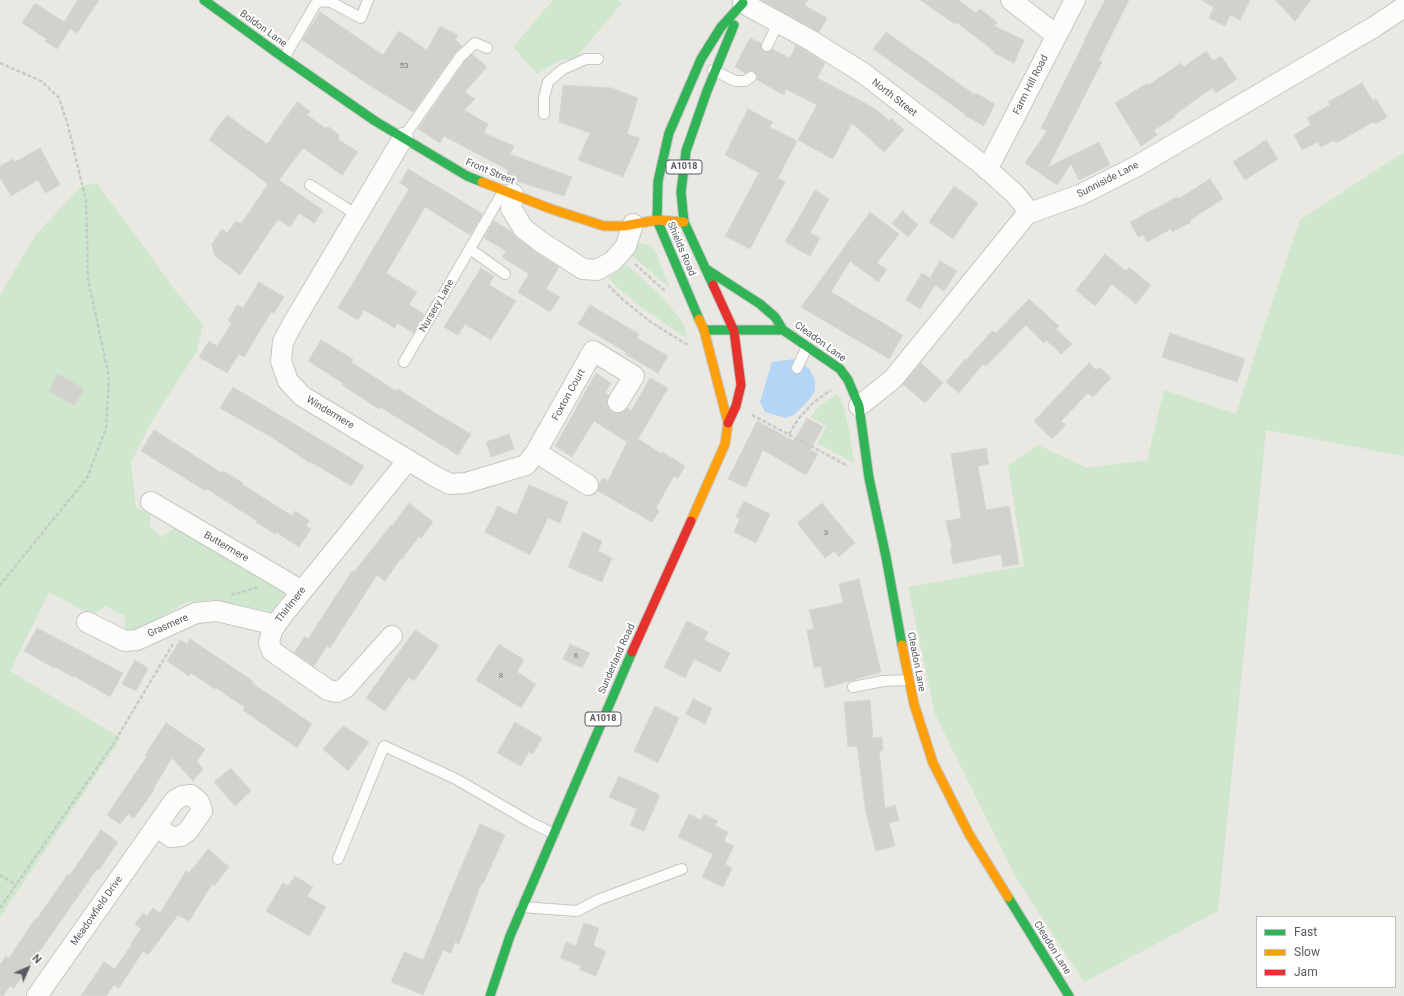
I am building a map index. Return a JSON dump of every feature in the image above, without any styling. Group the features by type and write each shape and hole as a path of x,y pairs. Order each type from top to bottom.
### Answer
{"main road":[{"name":"Boldon Lane","path":"204,0 287,60"},
{"name":"Shields Road","path":"728,423 722,393 704,330 657,220 658,181 669,133 699,64 720,27 744,2"},
{"name":"Shields Road","path":"725,444 728,423 736,406 741,385 734,331 684,222 681,192 686,151 715,71 744,2"},
{"name":"Front Street","path":"287,60 375,121 467,176 552,209 604,226 624,226 657,220 684,222"},
{"name":"Cleadon Lane","path":"706,269 760,304 775,317 783,330 840,369 848,380 859,406 869,478 886,557 908,680 933,763 969,834 1069,996"},
{"name":"Cleadon Lane","path":"704,330 783,330"},
{"name":"Sunderland Road","path":"490,996 510,936 522,907 632,651 709,483 725,444"}],"street":[{"path":"1011,0 1056,35"},
{"name":"Farm Hill Road","path":"987,170 1075,0"},
{"name":"North Street","path":"744,2 778,23 812,41 863,73 987,170 1015,194 1024,205 1027,214"},
{"name":"Sunniside Lane","path":"1027,214 1082,194 1137,166 1368,31 1404,7"},
{"name":"Windermere","path":"403,138 292,323 283,342 281,361 288,381 302,396 450,484 466,483 526,465 536,452"},
{"path":"508,192 511,208 523,228 541,242 583,269 597,270 613,261 626,246 633,224"},
{"path":"859,406 893,379 1027,214"},
{"name":"Foxton Court","path":"536,452 593,351 634,376 618,402"},
{"path":"536,452 588,485"},
{"name":"Thirlmere","path":"392,636 345,688 337,692 328,690 272,651 269,642 272,630 276,625 294,586 408,460"},
{"name":"Buttermere","path":"158,513 294,586"},
{"name":"Grasmere","path":"99,623 125,641 138,640 196,613 217,611 276,625"},
{"name":"Meadowfield Drive","path":"37,996 156,826"}],"lane":[{"path":"287,60 315,5 320,1 331,2 361,18 368,0"},
{"path":"767,46 778,23"},
{"path":"403,138 460,57 475,43 487,48"},
{"path":"544,114 544,98 548,82 563,69 586,58 598,59"},
{"path":"699,64 735,80 745,81 751,77"},
{"path":"310,185 357,215"},
{"name":"Nursery Lane","path":"404,362 470,249 508,192"},
{"path":"470,249 506,274"},
{"path":"797,368 807,347"},
{"path":"853,687 883,680 908,680"},
{"path":"338,859 384,746 456,779 530,822 554,834"},
{"path":"522,907 577,911 598,900 682,869"}],"path":[{"path":"0,63 41,81 59,98 67,122 86,200 88,279 109,377 106,428 87,478 0,584"},
{"path":"621,251 666,292"},
{"path":"597,270 604,281 622,299 652,323 711,358"},
{"path":"789,434 799,418 813,403 848,380"},
{"path":"736,406 869,478"},
{"path":"225,597 249,589 294,586"},
{"path":"0,908 112,746 175,642"},
{"path":"0,875 16,885"}],"green space":[{"path":"553,0 617,0 622,3 575,59 560,60 537,74 513,47"},
{"path":"1404,152 1404,456 1266,430 1218,911 1084,982 1015,876 935,714 908,587 1024,566 1008,466 1038,445 1087,468 1147,460 1164,390 1236,414 1300,220"},
{"path":"97,183 178,294 203,324 197,351 150,424 131,463 136,507 150,515 150,527 161,537 175,528 286,591 272,612 216,600 187,602 142,628 125,631 125,616 105,606 95,614 78,608 49,592 10,671 121,738 0,917 0,295 37,233 82,186"},
{"path":"642,243 649,245 655,251 670,288 631,255 630,250 634,244"},
{"path":"626,265 663,298 686,329 686,338 641,307 608,278"},
{"path":"838,394 843,405 849,429 854,463 817,443 827,426 811,417 816,410"}],"water":[{"path":"794,359 803,363 810,370 815,380 815,391 808,401 795,414 786,418 765,412 760,402 772,362"}],"building":[{"path":"78,0 99,0 77,33 70,29 57,49 45,41 47,39 22,23 35,3 64,22"},
{"path":"761,0 808,0 804,5 827,18 819,32"},
{"path":"920,0 958,0 976,13 980,9 997,22 994,26 1024,40 1014,63 994,53 994,51 956,22 955,24"},
{"path":"1105,0 1129,0 1099,60 1102,62 1048,167 1099,142 1110,165 1079,180 1071,164 1057,185 1025,163 1047,131 1041,128"},
{"path":"1201,0 1250,0 1240,20 1230,15 1225,26 1209,18 1214,7"},
{"path":"1275,0 1311,0 1295,21"},
{"path":"320,12 383,55 399,31 427,50 440,26 458,35 455,39 462,46 455,53 413,112 366,83 302,40"},
{"path":"886,32 975,95 976,93 995,104 984,126 964,115 965,114 873,49"},
{"path":"750,38 761,43 761,47 764,52 768,52 772,49 790,58 796,45 825,63 817,78 876,109 889,121 891,118 904,130 884,152 852,123 833,159 798,140 817,105 786,89 784,95 757,80 757,76 754,71 745,73 735,67"},
{"path":"1206,51 1213,61 1221,56 1237,79 1216,93 1212,88 1174,115 1175,117 1154,130 1157,135 1141,146 1115,103 1148,83 1149,85 1181,63 1184,67"},
{"path":"472,54 487,67 465,92 475,99 464,110 488,124 484,133 514,146 510,154 572,177 564,196 506,178 508,170 444,136 440,143 418,129 465,61"},
{"path":"1362,83 1373,101 1376,99 1387,117 1375,124 1373,122 1336,143 1335,140 1321,147 1318,142 1302,150 1294,135 1311,125 1307,118 1330,105 1328,102"},
{"path":"563,85 612,88 638,98 627,134 640,138 623,177 578,160 590,133 559,122"},
{"path":"297,102 310,111 307,115 325,128 329,127 338,134 339,140 358,152 342,175 303,148 279,180 323,210 314,223 299,213 290,227 278,219 240,275 214,255 212,244 222,229 227,233 236,221 241,224 268,184 209,140 227,115 267,144"},
{"path":"748,109 773,122 770,127 797,141 778,178 785,182 750,249 725,236 759,173 725,155"},
{"path":"1266,140 1278,159 1245,180 1233,162"},
{"path":"40,148 60,185 45,193 38,180 11,196 0,177 0,166 13,159 15,162"},
{"path":"408,169 483,214 470,235 425,207 386,273 417,292 409,305 424,314 414,333 397,323 395,328 364,310 358,320 338,308 409,189 400,183"},
{"path":"1210,179 1223,199 1190,220 1191,222 1172,232 1171,229 1147,242 1143,235 1138,237 1130,222 1177,197 1178,199"},
{"path":"954,186 978,203 953,239 929,222"},
{"path":"815,190 829,199 810,233 820,238 810,256 785,242"},
{"path":"903,211 918,225 908,237 892,223"},
{"path":"870,212 899,234 877,263 887,270 878,282 850,261 831,292 903,335 889,359 801,307"},
{"path":"494,221 511,231 516,237 534,251 559,267 546,289 560,297 550,312 518,292 529,274 502,257 506,251 484,238"},
{"path":"1105,254 1126,271 1129,267 1151,285 1136,304 1112,284 1095,306 1076,290"},
{"path":"940,261 957,271 944,291 935,285 920,309 906,300 922,273 930,278"},
{"path":"481,268 494,276 489,285 516,301 491,340 465,324 458,335 444,327"},
{"path":"259,282 284,297 274,313 271,312 244,357 239,354 227,373 199,357 209,341 217,346 232,323 228,321 237,305 243,308"},
{"path":"1029,299 1059,326 1056,329 1072,344 1061,354 1046,340 1044,343 1026,325 986,366 983,364 959,393 946,382 965,359 966,360 992,331 996,333"},
{"path":"590,305 639,334 637,338 668,356 658,373 578,324"},
{"path":"1170,333 1245,359 1237,382 1162,357"},
{"path":"321,340 353,359 351,362 396,391 398,389 471,434 458,455 380,407 379,409 342,385 343,383 308,361"},
{"path":"921,363 943,383 925,403 903,384"},
{"path":"1089,363 1096,370 1099,367 1111,378 1093,397 1088,393 1061,421 1066,425 1052,439 1034,421"},
{"path":"596,373 611,383 605,393 609,395 607,402 608,408 612,412 623,412 628,408 631,411 650,378 668,388 638,439 661,454 662,452 685,466 678,478 674,476 656,508 659,511 652,522 598,491 599,484 603,478 608,481 627,442 594,421 572,457 555,446"},
{"path":"58,374 84,389 74,406 49,391"},
{"path":"233,387 364,466 351,486 311,462 310,463 273,438 220,408"},
{"path":"807,418 823,427 810,450 818,454 806,475 763,450 746,487 728,479 757,421 794,441"},
{"path":"154,430 222,473 223,471 243,483 242,484 292,516 295,511 309,520 306,526 311,529 299,547 276,532 275,534 207,489 206,491 141,451"},
{"path":"509,434 514,449 491,457 486,442"},
{"path":"986,448 989,464 978,466 986,510 1009,506 1019,564 1003,567 1001,554 953,564 950,548 952,548 946,521 961,518 951,454"},
{"path":"529,485 568,502 560,523 548,518 530,555 485,532 498,506 516,515"},
{"path":"744,501 770,514 756,543 734,532 740,519 736,517"},
{"path":"409,503 433,522 421,538 419,536 385,581 377,575 330,648 327,646 314,666 294,653 305,636 308,639 352,571 354,572"},
{"path":"822,503 855,543 839,557 834,551 825,558 797,523"},
{"path":"583,532 602,541 598,551 612,558 602,582 568,567"},
{"path":"859,579 881,672 825,688 821,666 814,668 807,630 814,629 809,610 843,603 839,584"},
{"path":"687,621 708,632 704,640 730,653 720,672 694,659 685,678 664,667"},
{"path":"37,628 123,673 110,697 74,676 73,677 55,667 54,668 24,651"},
{"path":"415,630 439,646 414,681 409,677 385,711 366,698"},
{"path":"190,639 253,681 252,683 312,724 297,748 243,710 245,707 191,673 189,676 167,661 180,640 187,644"},
{"path":"499,644 524,660 517,672 536,684 521,708 476,680"},
{"path":"570,644 590,653 582,668 563,659"},
{"path":"135,660 148,668 136,691 122,684"},
{"path":"693,699 712,708 705,724 686,714"},
{"path":"870,700 873,738 882,737 883,751 879,751 885,808 895,805 899,820 889,823 895,846 876,851 866,813 857,746 848,747 844,702"},
{"path":"655,706 679,718 658,763 634,751"},
{"path":"515,722 542,738 533,754 529,752 521,766 497,753"},
{"path":"166,723 205,749 197,761 203,769 193,781 172,758 153,789 154,790 134,818 128,814 120,824 107,815 147,756 145,755"},
{"path":"343,726 369,742 348,771 323,749"},
{"path":"231,768 251,791 235,806 214,782"},
{"path":"619,776 660,795 644,831 630,825 637,809 609,797"},
{"path":"689,814 701,820 704,814 718,821 715,826 728,832 724,841 734,846 725,864 732,868 723,887 702,877 713,854 678,837"},
{"path":"480,824 505,835 483,884 481,884 459,944 455,942 451,953 443,950 423,995 391,982 404,952 423,960"},
{"path":"101,830 118,842 99,870 97,869 14,988 10,986 3,996 0,996 0,965 6,956 9,958 35,919 36,920 68,874 70,875"},
{"path":"208,849 229,867 214,886 212,884 189,921 178,915 148,955 143,951 119,988 114,985 106,996 81,996 104,962 115,969 141,929 135,924 143,913 147,916 153,908 160,913 186,871 189,873"},
{"path":"295,876 313,887 307,896 326,907 309,936 266,911 283,883 288,886"},
{"path":"584,923 599,928 593,946 606,951 596,976 580,970 581,966 560,958 566,942 576,946"}],"traffic: fast":[{"path":"204,0 375,121 467,176 482,182"},
{"path":"699,319 657,220 658,181 669,133 701,59 721,27 743,3"},
{"path":"713,285 684,222 681,192 686,151 707,91 734,25"},
{"path":"706,269 760,304 775,317 783,330"},
{"path":"704,330 783,330 840,369 848,380 859,406 869,478 886,557 902,645"},
{"path":"490,996 510,936 632,652"},
{"path":"1008,897 1069,996"}],"traffic: slow":[{"path":"482,182 551,209 604,226 624,226 657,220 684,222"},
{"path":"691,521 725,444 728,423 704,330 699,319"},
{"path":"902,645 914,704 933,763 969,834 1008,897"}],"traffic: jam":[{"path":"713,285 734,331 741,385 736,406 728,423"},
{"path":"632,652 691,521"}]}
